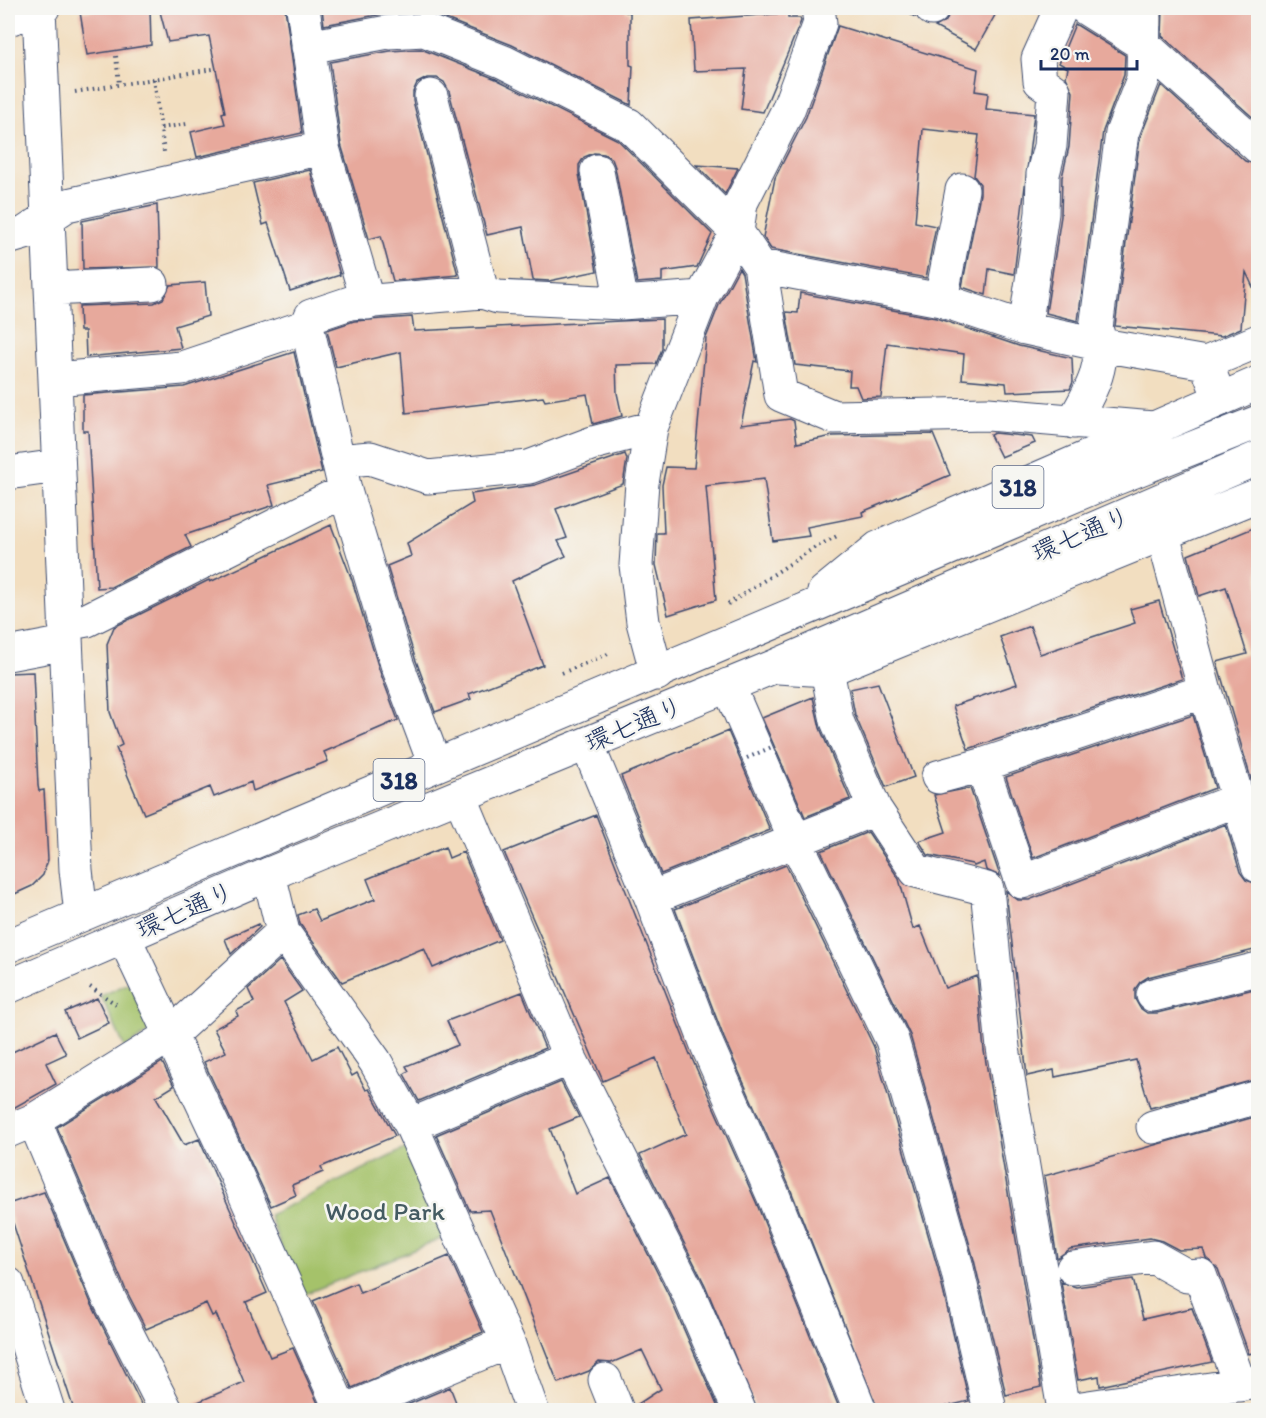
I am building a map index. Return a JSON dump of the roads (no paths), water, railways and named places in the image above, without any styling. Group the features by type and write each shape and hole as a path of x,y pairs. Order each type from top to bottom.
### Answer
{"street":[{"path":"8,19 41,8 65,634 76,870 81,914"},
{"path":"303,8 323,148 368,303"},
{"path":"657,674 643,622 636,565 642,483 651,428 702,297 737,232 741,203 788,110 820,23 818,8"},
{"path":"1025,328 1042,213 1042,174 1050,146 1054,91 1040,81 1038,59 1061,8"},
{"path":"1085,8 1144,45 1258,147"},
{"path":"1073,422 1093,387 1102,345 1096,328 1122,133 1143,79 1144,8"},
{"path":"308,47 388,32 424,30 504,62 629,125 737,232 760,266 781,395 834,417 988,414 1153,428"},
{"path":"431,96 482,292"},
{"path":"8,238 26,233 67,205 323,148"},
{"path":"597,171 622,303"},
{"path":"942,300 962,189"},
{"path":"760,266 942,300 1025,328 1102,345 1206,363 1258,341"},
{"path":"51,289 152,284"},
{"path":"435,765 397,664 346,494 307,326 311,316 350,303 482,292 498,297 622,303 702,297"},
{"path":"55,379 182,368 307,326"},
{"path":"1206,363 1220,399"},
{"name":"318","path":"792,617 878,548 1258,382"},
{"name":"環七通り","path":"8,946 792,617 1097,486 1258,422"},
{"path":"338,461 370,458 428,477 530,467 593,443 651,428"},
{"name":"環七通り","path":"8,987 269,874 773,667 1258,458"},
{"path":"8,472 58,466"},
{"path":"8,654 65,634 87,620 328,499 346,494"},
{"name":"318","path":"773,667 827,670 1258,495"},
{"path":"1163,535 1205,691 1246,811 1258,866"},
{"path":"827,670 837,721 874,809 916,871 987,889 1003,1048 1066,1410 1249,1384 1200,1275 1187,1276 1153,1257 1073,1268"},
{"path":"728,685 795,840 892,1040 956,1264 990,1410"},
{"path":"938,777 982,765 1205,691"},
{"path":"587,744 651,898 707,1045 773,1195 860,1410"},
{"path":"982,765 1022,882 1246,811"},
{"path":"460,796 570,1058 688,1292 739,1410"},
{"path":"651,898 874,809"},
{"path":"269,874 283,932 338,1013 375,1060 411,1125 508,1342 532,1410"},
{"path":"166,1410 21,1126 169,1036 283,932"},
{"path":"124,937 236,1174 341,1410"},
{"path":"1153,995 1258,969"},
{"path":"411,1125 570,1058"},
{"path":"1153,1127 1258,1097"},
{"path":"8,1284 48,1410"},
{"path":"347,1410 508,1342"},
{"path":"605,1380 617,1410"}],"park label":[{"name":"Wood Park","path":"385,1211"}]}
